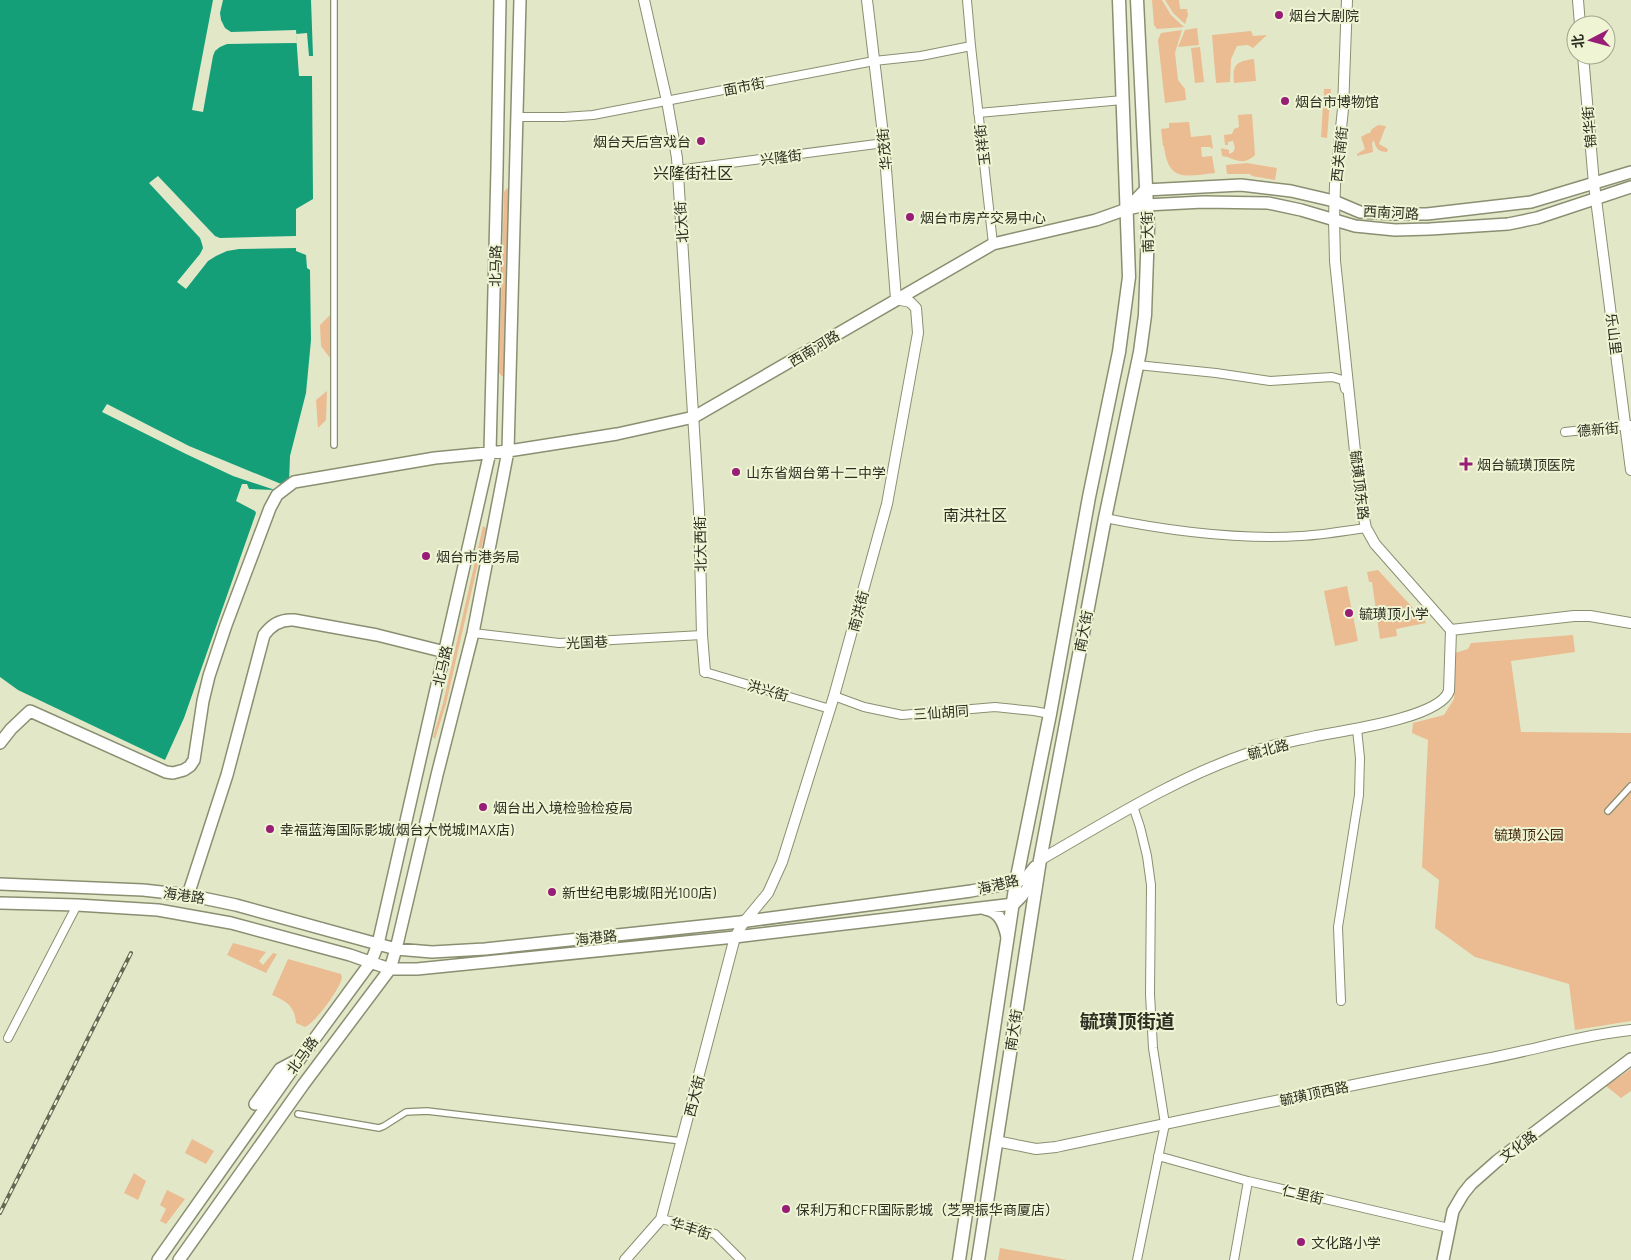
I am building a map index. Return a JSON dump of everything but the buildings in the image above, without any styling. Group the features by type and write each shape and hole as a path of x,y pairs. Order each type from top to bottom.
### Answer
{"main road":[{"name":"北马路","path":"158,1260 298,1060 371,962 378,944 490,452 500,0"},
{"name":"北马路","path":"179,1260 303,1085 390,969 396,949 473,633 508,451 520,0"},
{"name":"南大街","path":"960,1260 1016,882 1050,714 1089,497 1119,352 1129,277 1119,0"},
{"name":"南大街","path":"978,1260 1040,860 1105,518 1137,366 1145,315 1148,228 1137,0"},
{"name":"西南河路","path":"1127,209 1145,190 1241,185 1291,191 1334,201 1360,212 1427,214 1523,204 1631,172"},
{"name":"西南河路","path":"0,743 30,711 153,767 173,774 184,770 190,766 195,755 205,690 226,625 270,508 277,495 289,485 303,480 435,458 508,451 617,434 694,417 993,244 1096,220 1127,209 1146,205 1203,202 1268,203 1355,226 1395,230 1500,225 1537,218 1631,187"},
{"path":"188,896 227,775 264,635 267,630 281,621 294,620 377,636 445,652"},
{"name":"海港路","path":"0,884 143,890 188,896 236,905 396,949 432,952 479,950 744,922 952,894 1016,882 1026,878 1040,860"},
{"name":"海港路","path":"0,903 77,905 150,910 208,918 371,962 390,969 417,969 735,937 1014,904 1032,884 1040,860"},
{"path":"980,908 989,909 998,915 1004,924 1008,944"},
{"name":"文化路","path":"1443,1260 1453,1212 1458,1201 1478,1176 1631,1059"},
{"path":"255,1104 280,1069 298,1060"}],"street":[{"path":"334,0 334,445"},
{"name":"北大街","path":"644,0 667,101 677,170 694,417"},
{"name":"华茂街","path":"867,0 884,143 896,299"},
{"name":"玉祥街","path":"968,0 971,46 993,244"},
{"name":"西关南街","path":"1334,219 1334,201 1344,110 1347,0"},
{"path":"1578,0 1579,15"},
{"name":"面市街","path":"517,117 594,115 874,61 921,56 971,46"},
{"name":"锦华街","path":"1584,65 1596,198"},
{"path":"978,113 1122,100"},
{"name":"兴隆街","path":"677,170 884,143"},
{"name":"乐山里","path":"1596,198 1628,426 1631,470"},
{"name":"毓璜顶东路","path":"1334,219 1335,261 1360,499 1366,528 1375,544 1451,630"},
{"name":"南洪街","path":"744,922 768,893 782,862 834,696 887,504 918,333 916,308 910,302 896,299"},
{"path":"1137,366 1216,373 1270,381 1332,376 1340,378 1343,380 1348,430 1355,447"},
{"name":"北大西街","path":"694,417 705,672"},
{"name":"德新街","path":"1565,432 1628,426"},
{"path":"1105,518 1190,533 1242,537 1301,536 1366,528"},
{"path":"1451,630 1574,616 1590,616 1631,623"},
{"name":"毓北路","path":"1040,860 1132,806 1190,776 1250,752 1314,736 1357,729 1434,707 1445,698 1449,691 1451,630"},
{"name":"光国巷","path":"473,633 559,643 702,635"},
{"name":"洪兴街","path":"705,672 830,709"},
{"name":"三仙胡同","path":"834,696 864,707 902,715 995,707 1034,710 1050,714"},
{"path":"1342,1002 1338,927 1359,795 1360,758 1357,729"},
{"path":"1608,811 1631,786"},
{"path":"1132,806 1140,827 1147,856 1150,885 1150,994 1153,1048 1165,1124 1137,1260"},
{"path":"8,1038 77,905"},
{"name":"西大街","path":"625,1260 662,1219 735,937 744,922"},
{"name":"毓璜顶西路","path":"996,1141 1036,1149 1056,1147 1405,1074 1489,1059 1578,1037 1631,1030"},
{"path":"298,1114 379,1128 406,1112 427,1111 682,1141"},
{"name":"仁里街","path":"1158,1156 1248,1181 1449,1228"},
{"path":"1234,1260 1248,1181"},
{"name":"华丰街","path":"662,1219 715,1234 741,1260"}],"green space":[{"path":"1152,0 1162,0 1171,15 1184,27 1157,29 1154,25"},
{"path":"1165,0 1179,0 1180,9 1187,9 1188,15 1185,24 1173,13"},
{"path":"1197,28 1199,45 1178,47 1185,30"},
{"path":"1182,30 1175,53 1178,80 1185,89 1186,100 1165,103 1158,40 1161,33"},
{"path":"1251,31 1253,36 1267,35 1253,48 1248,45 1237,46 1231,59 1230,82 1216,83 1212,35"},
{"path":"1200,47 1204,82 1195,83 1191,48"},
{"path":"1254,59 1256,81 1234,83 1236,65 1243,61"},
{"path":"1324,89 1331,89 1327,138 1321,137"},
{"path":"1252,114 1255,155 1246,161 1238,161 1222,156 1221,148 1229,150 1229,154 1235,148 1233,141 1225,145 1224,135 1232,134 1234,129 1239,127 1238,115"},
{"path":"1189,122 1191,137 1211,135 1213,149 1201,147 1202,157 1212,156 1215,173 1180,175 1174,172 1170,166 1163,146 1161,129 1169,128 1169,123"},
{"path":"1378,125 1386,126 1379,144 1388,149 1387,152 1378,149 1374,141 1372,142 1373,152 1357,156 1357,154 1365,149 1361,137 1370,133"},
{"path":"1247,163 1277,168 1275,180 1250,174 1227,174 1226,165"},
{"path":"507,188 509,191 504,376 502,376 499,373 504,192"},
{"path":"330,315 330,358 321,346 320,325"},
{"path":"327,391 326,420 318,428 316,400"},
{"path":"483,526 486,528 446,704 435,739 433,737 443,703"},
{"path":"1378,570 1426,623 1396,629 1397,636 1380,639 1372,582 1369,582 1367,572"},
{"path":"1347,586 1358,641 1335,646 1324,591"},
{"name":"毓璜顶公园","path":"1573,635 1575,652 1511,661 1521,732 1631,733 1631,1021 1575,1030 1569,984 1475,957 1435,928 1439,880 1422,867 1428,740 1412,733 1413,723 1444,715 1454,699 1455,653 1468,649 1471,643"},
{"path":"233,943 266,952 259,961 263,965 273,953 277,954 266,973 227,955"},
{"path":"288,959 341,974 342,978 326,1005 315,1019 305,1027 296,1023 294,1012 289,1005 272,995"},
{"path":"1631,1069 1631,1091 1621,1098 1606,1086"},
{"path":"192,1139 214,1151 206,1164 185,1153"},
{"path":"134,1173 146,1181 138,1200 124,1193"},
{"path":"167,1190 185,1199 166,1224 160,1221 166,1209 160,1205"},
{"path":"1000,1248 1067,1260 998,1260"}],"shaded area":[{"path":"0,0 311,0 313,56 309,56 307,33 296,34 299,76 312,76 313,199 296,209 296,251 306,255 307,268 310,270 311,340 306,393 290,456 289,483 275,490 249,489 247,484 242,484 236,501 256,513 184,718 165,760 18,690 0,677"}],"pier":[{"path":"213,0 223,0 220,13 221,20 225,28 231,32 296,30 297,43 227,44 220,47 213,56 203,112 192,110"},
{"path":"158,176 215,236 220,238 296,236 296,248 227,251 208,261 186,289 177,282 203,248 200,238 149,183"},
{"path":"107,404 189,446 286,486 275,490 233,476 102,412"}],"railway":[{"path":"0,1213 131,953"}],"place":[{"name":"烟台大剧院","path":"1279,15"},
{"name":"烟台市博物馆","path":"1285,101"},
{"name":"烟台天后宫戏台","path":"701,141"},
{"name":"烟台市房产交易中心","path":"910,217"},
{"name":"烟台毓璜顶医院","path":"1466,464"},
{"name":"山东省烟台第十二中学","path":"736,472"},
{"name":"烟台市港务局","path":"426,556"},
{"name":"毓璜顶小学","path":"1349,613"},
{"name":"烟台出入境检验检疫局","path":"483,807"},
{"name":"幸福蓝海国际影城(烟台大悦城IMAX店)","path":"270,829"},
{"name":"新世纪电影城(阳光100店)","path":"552,892"},
{"name":"保利万和CFR国际影城（芝罘振华商厦店）","path":"786,1209"},
{"name":"文化路小学","path":"1301,1242"}],"district":[{"name":"兴隆街社区","path":"693,172"},
{"name":"南洪社区","path":"975,514"},
{"name":"毓璜顶街道","path":"1127,1020"}]}
